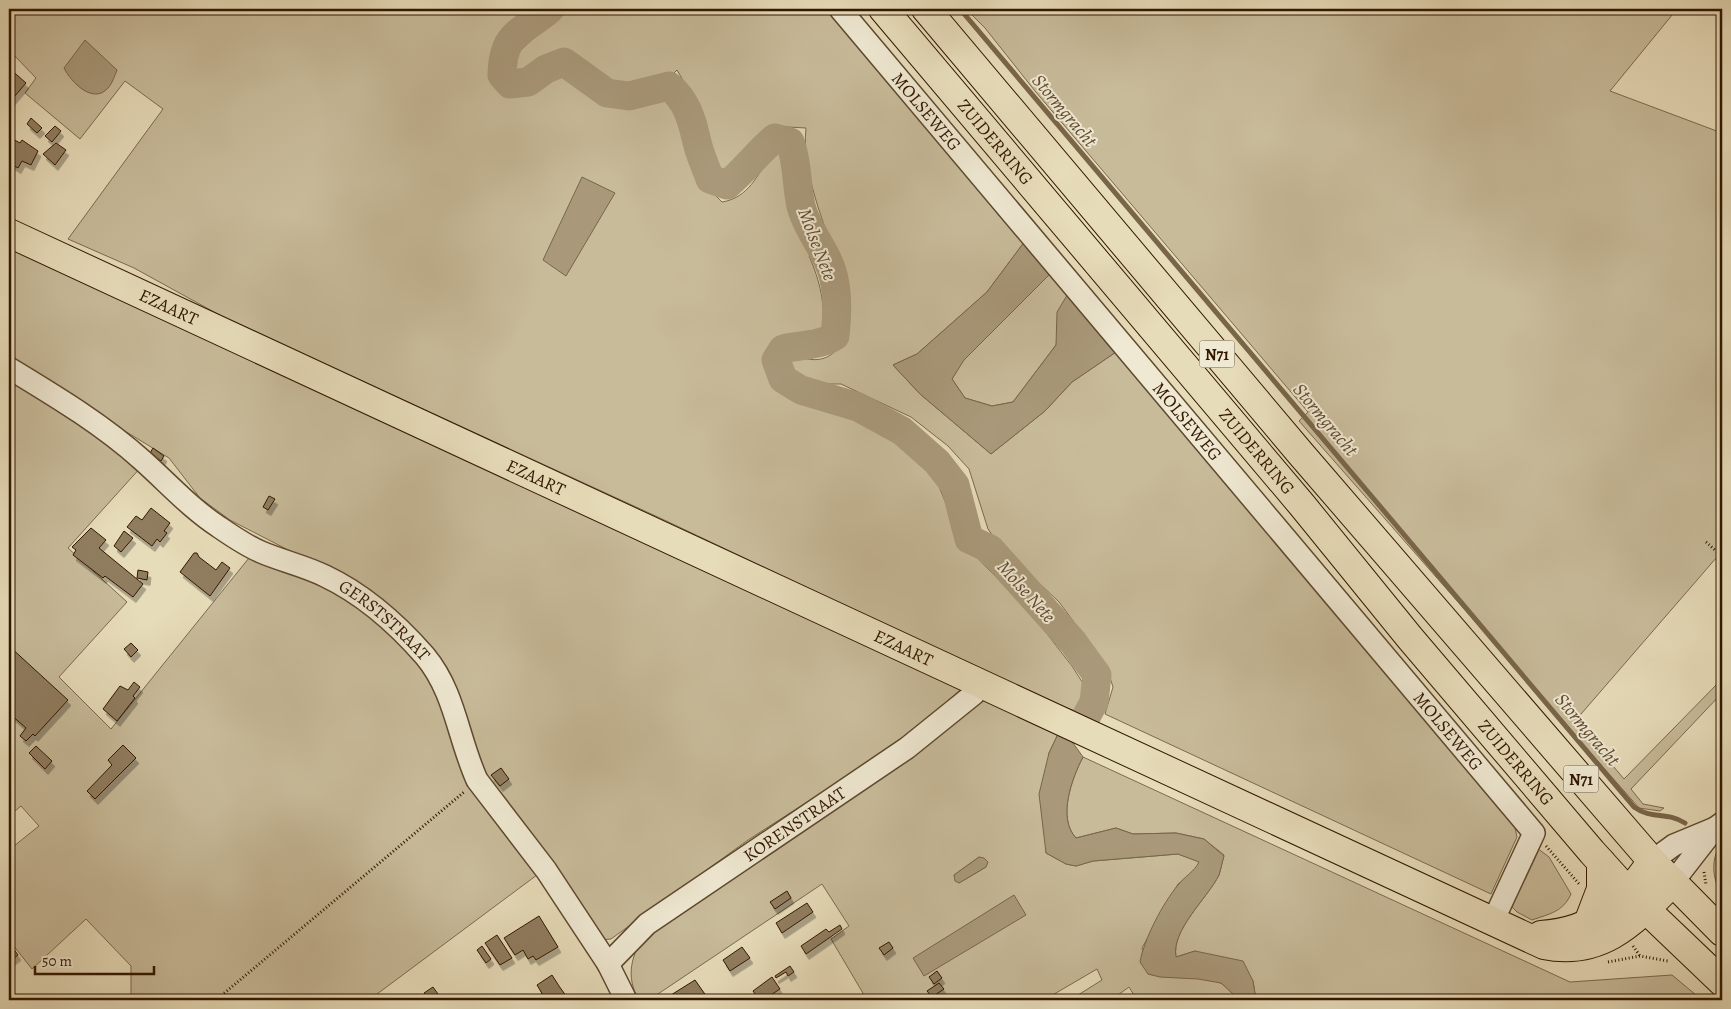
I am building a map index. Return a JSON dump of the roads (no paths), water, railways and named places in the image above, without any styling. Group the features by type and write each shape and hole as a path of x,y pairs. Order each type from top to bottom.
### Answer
{"main road":[{"name":"ZUIDERRING","path":"883,9 1289,490 1410,638 1601,862 1638,901"},
{"name":"ZUIDERRING","path":"926,9 1314,469 1652,860"},
{"name":"EZAART","path":"9,233 1493,921"},
{"path":"1493,921 1544,945 1563,949 1581,947 1611,937 1638,901 1652,860"},
{"name":"N71","path":"1652,860 1722,932"},
{"path":"1588,923 1601,889 1601,862"},
{"path":"1519,933 1556,934 1588,923 1638,901 1673,882"},
{"name":"N71","path":"1638,901 1722,982"}],"street":[{"name":"MOLSEWEG","path":"840,9 1534,833 1493,921"},
{"name":"GERSTSTRAAT","path":"9,368 104,428 143,460 189,506 220,528 260,552 324,575 353,591 387,618 425,656 445,684 470,764 478,780 546,870 608,964 626,1000"},
{"name":"KORENSTRAAT","path":"608,964 647,924 907,748 974,694 980,684"},
{"path":"1652,860 1674,845 1719,825"},
{"path":"1673,882 1719,825"}],"waterway":[{"name":"Molse Nete","path":"550,9 516,34 510,41 503,60 502,75 510,84 528,82 546,69 564,62 607,93 629,96 669,86 676,92 689,113 699,150 710,179 727,185 775,138 790,142 793,150 801,206 808,224 828,260 834,279 837,315 835,336 816,343 783,349 776,360 783,379 801,390 858,407 902,431 937,462 955,485 969,539 990,549 1073,642 1097,675 1094,702 1086,717"},
{"name":"Stormgracht","path":"960,9 1634,807 1647,813 1672,817 1685,823"},
{"name":"Stormgracht","path":"1718,859 1722,867"}]}
